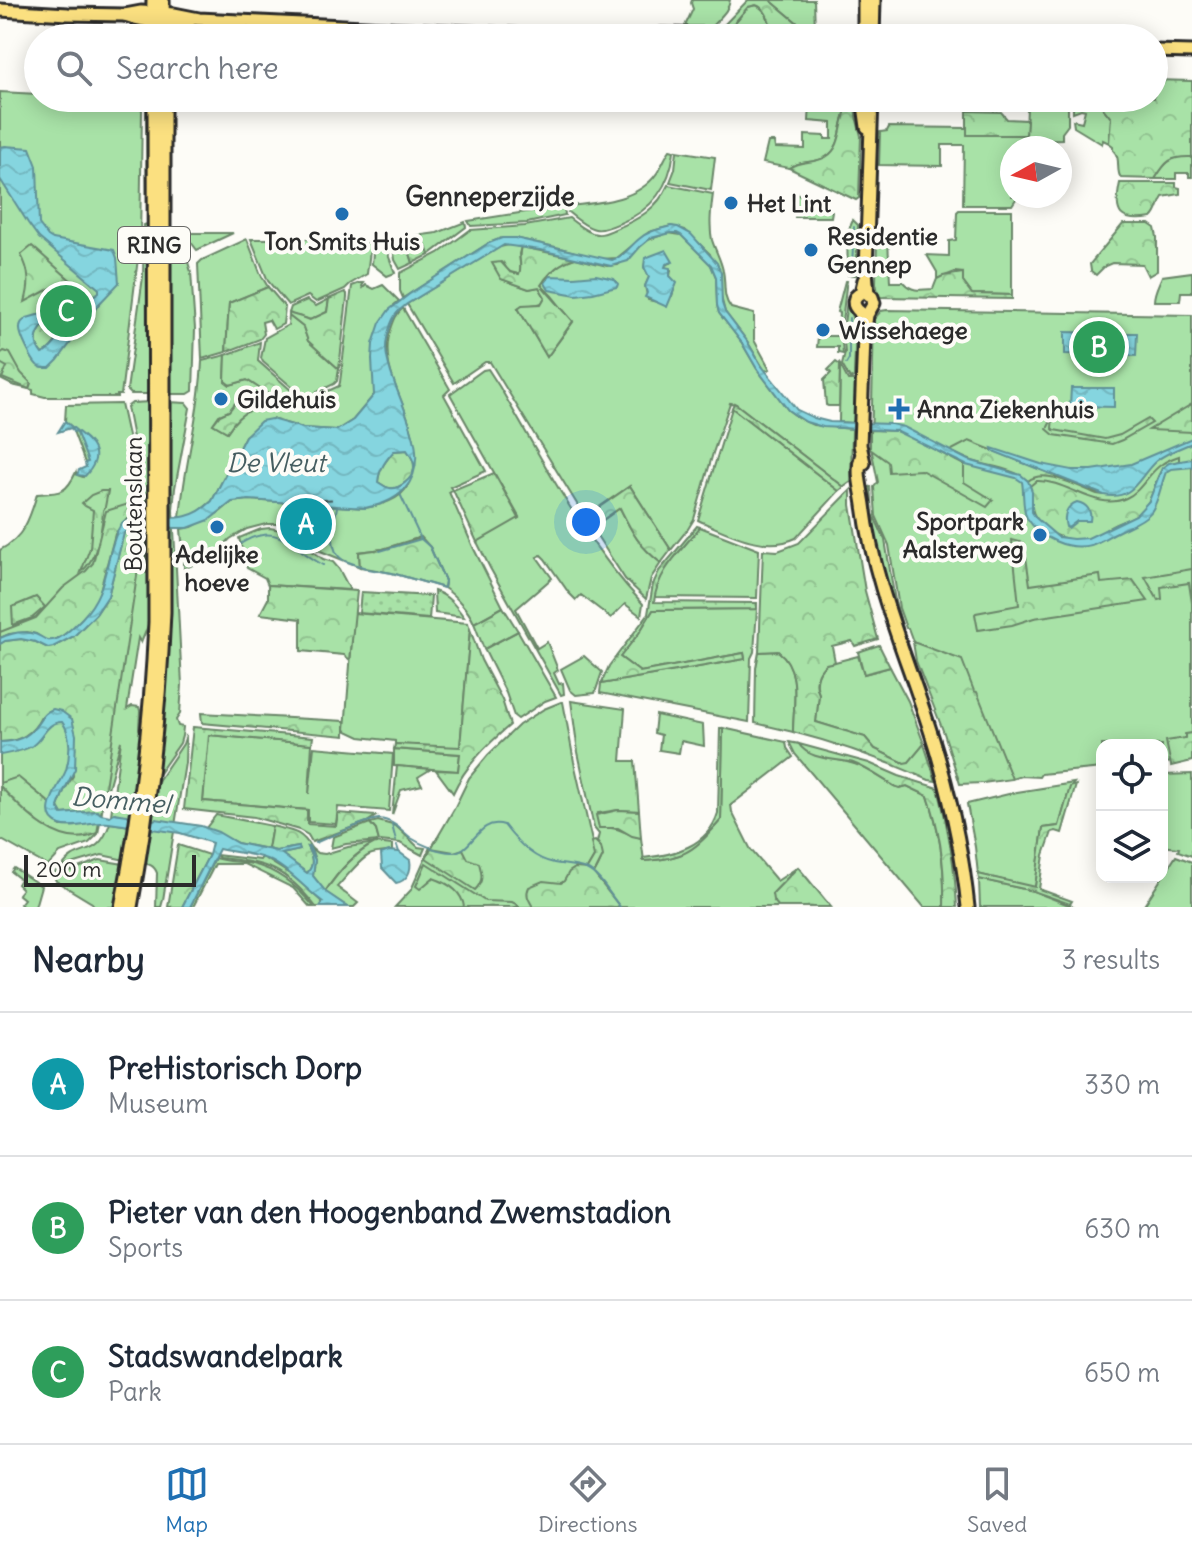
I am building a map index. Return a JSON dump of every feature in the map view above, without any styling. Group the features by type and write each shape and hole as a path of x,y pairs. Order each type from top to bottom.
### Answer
{"main road":[{"path":"157,14 163,0"},
{"path":"864,0 864,24"},
{"path":"873,24 874,0"},
{"path":"0,10 125,15 136,19 157,14 302,24"},
{"path":"1168,45 1192,45"},
{"path":"1168,51 1192,52"},
{"name":"Boutenslaan","path":"154,112 160,391"},
{"name":"Boutenslaan","path":"131,907 153,676 160,523 164,112"},
{"path":"864,112 871,139"},
{"path":"872,112 865,293 856,296 854,302 855,308 864,311 860,492 878,578 940,762 959,843 968,907"},
{"name":"Boutenslaan","path":"121,907 141,822"}],"green space":[{"path":"692,0 730,0 726,11 714,24 686,24 693,9"},
{"path":"748,0 770,0 799,24 770,24 765,12 756,5 748,7 733,24 725,24"},
{"path":"770,0 814,0 815,24 799,24"},
{"path":"748,7 759,7 770,24 733,24"},
{"path":"1168,80 1192,81 1192,157 1169,161 1155,179 1121,178 1117,157 1109,143 1111,118 1106,112 1168,112"},
{"path":"0,92 24,93 24,112 142,112 140,242 121,395 45,397 0,379"},
{"path":"146,112 151,112 150,590 149,623 141,643 138,638 127,709 139,707 139,729 142,733 129,825 115,813 111,815 121,741 98,834 89,843 60,853 48,866 0,839 0,550 20,533 29,519 37,494 61,491 69,485 76,472 83,477 88,462 85,463 75,430 65,421 66,405 121,404 141,515 146,574 146,505 127,407 132,403 150,402 150,394 131,394 127,390 143,277 144,225 147,224"},
{"path":"810,112 846,112 839,139 831,154 789,168 763,163 768,142 774,142 775,148 805,149 805,135 832,139 832,123 809,121"},
{"path":"845,112 856,112 861,136 859,198 856,200 789,168 831,154 839,139"},
{"path":"967,112 1001,112 1007,119 1027,120 1026,135 967,135"},
{"path":"1027,112 1068,112 1068,125 1062,136 1000,136 1000,205 963,205 964,145 942,145 942,166 879,165 880,132 887,131 889,127 967,128 967,135 1026,135"},
{"path":"1084,112 1106,112 1111,118 1109,143 1103,140 1102,144 1074,127 1073,120 1082,122"},
{"path":"170,139 171,231 191,272 195,329 193,391 188,394 169,393 169,402 186,403 190,408 173,510 182,685 180,714 176,720 178,726 183,727 180,743 155,779 166,158"},
{"path":"670,150 674,151 672,164 664,186 651,204 632,218 598,229 584,224 568,212 567,206 616,199 639,190 657,173"},
{"path":"677,151 715,157 711,190 670,182"},
{"path":"1180,156 1192,157 1192,177 1189,173 1176,173 1176,179 1155,179 1165,164"},
{"path":"1120,183 1176,183 1180,194 1163,197 1152,218 1126,218 1119,209"},
{"path":"668,185 713,194 711,234 722,267 726,299 731,308 754,314 754,340 770,369 765,371 725,312 710,254 685,230 671,226 649,232 617,258 601,259 515,238 502,238 489,243 403,298 400,291 400,273 439,253 470,230 525,226 569,218 590,232 604,233 632,222 646,212 659,200"},
{"path":"796,193 832,211 831,217 795,217"},
{"path":"564,206 565,215 527,223 471,226 468,221"},
{"path":"959,210 1012,210 1012,295 972,294 963,282 963,273 955,272 937,279 937,272 927,255 949,256 949,241 956,240"},
{"path":"853,220 858,225 856,275 848,275 847,234"},
{"path":"465,222 466,227 429,255 422,235 437,233"},
{"path":"1123,224 1149,224 1155,228 1157,271 1148,276 1142,264 1112,263 1096,275 1091,271 1090,264"},
{"path":"184,233 233,233 197,250"},
{"path":"668,233 681,235 711,265 716,277 719,313 788,410 813,425 852,429 851,482 844,487 736,404 730,403 694,519 671,550 630,486 585,517 490,362 485,362 454,383 407,304 500,247 521,247 521,272 516,275 504,264 502,279 529,289 539,287 545,297 542,303 518,308 547,357 573,322 541,285 550,272 562,262 575,258 607,266 618,265 648,240","holes":["668,255 671,263 665,267 671,270 670,276 676,284 672,296 657,302 648,300 645,286 649,277 644,267 646,258"]},
{"path":"422,235 429,255 413,263 405,237"},
{"path":"405,237 413,263 400,269 395,260 392,239"},
{"path":"247,239 268,287 229,303 226,352 202,359 198,264"},
{"path":"251,239 341,239 371,243 367,274 345,289 316,302 308,296 288,305 268,281"},
{"path":"877,239 888,239 890,282 903,282 917,290 933,289 937,279 963,273 963,282 972,294 1012,295 1012,299 879,297 876,283"},
{"path":"387,242 395,273 387,276 372,264 374,243"},
{"path":"32,246 75,284 49,289 25,302 28,278 21,255"},
{"path":"521,247 575,258 556,268 541,285 573,321 547,357 518,308 541,304 545,297 539,287 529,289 501,279 492,263 501,262 510,272 519,274"},
{"path":"1192,272 1192,292 1181,292 1180,301 1154,301 1162,276"},
{"path":"845,281 841,331 843,354 838,353 838,347 817,347 818,336 838,336 837,312"},
{"path":"364,283 363,288 366,285 374,289 383,285 399,301 394,305 374,395 353,420 337,430 303,428 272,419 245,436 212,501 196,514 180,518 202,361 226,355 225,381 230,385 247,380 269,394 237,401 229,411 219,415 213,424 227,432 239,415 252,410 314,407 317,403 312,398 339,386 352,286"},
{"path":"268,287 285,307 283,324 274,329 269,320 262,322 264,334 260,339 226,352 229,303"},
{"path":"345,292 347,298 339,369 308,341 303,327 289,313 310,320 327,312 329,299"},
{"path":"329,299 327,312 310,320 289,313 291,307 307,300 316,306"},
{"path":"847,301 855,337 854,377 850,379 842,365"},
{"path":"403,308 450,389 444,395 486,471 450,487 452,490 449,492 503,607 474,623 462,604 444,588 445,581 430,547 420,538 383,549 359,552 360,567 318,550 281,524 266,524 247,529 230,539 214,555 184,569 185,542 182,541 181,529 192,527 232,502 249,500 365,508 390,501 405,490 414,442 388,358 391,329"},
{"name":"Sportpark Aalsterweg","path":"881,311 1192,315 1192,761 1168,763 1168,739 1096,739 1096,769 1012,779 942,721 899,608 889,545 876,516 874,487 878,482 871,448 874,319"},
{"path":"289,316 303,327 308,341 339,369 334,384 309,396 301,395 261,358 265,338 288,325"},
{"path":"48,322 62,323 64,328 55,343 42,354 37,345 37,336"},
{"path":"260,342 258,361 301,399 312,398 317,405 254,409 240,416 227,432 213,424 220,415 229,411 237,401 268,394 247,380 230,385 225,381 226,355"},
{"path":"4,351 10,353 21,373 31,383 29,389 2,378 7,367 0,363 0,354"},
{"path":"836,362 840,365 839,406 828,406 824,380"},
{"path":"840,365 848,380 855,380 856,418 852,423 839,422"},
{"path":"488,369 583,527 621,580 643,604 641,616 625,604 611,618 581,595 576,600 545,559 541,555 537,557 552,578 516,609 537,648 547,642 558,670 554,673 559,684 563,683 564,694 561,695 477,542 519,517 450,394"},
{"path":"734,403 844,487 839,491 732,408"},
{"path":"1192,404 1192,432 1149,430"},
{"path":"732,408 839,491 796,538 772,543 746,540 698,520"},
{"path":"1053,417 1054,430 1105,439 1120,435 1148,419 1152,423 1112,444 1054,435 1047,429"},
{"path":"870,430 896,431 964,465 964,482 993,500 987,507 921,470 889,472 888,462 870,449"},
{"path":"969,441 1104,495 1052,477 1035,477 1028,481 1010,471 950,451"},
{"path":"407,450 414,466 409,479 394,488 378,482 383,465 394,451"},
{"path":"1179,456 1179,461 1159,473 1149,501 1141,511 1095,536 1078,540 1061,537 1046,529 1033,513 1030,486 1036,481 1059,485 1104,501 1115,501 1132,495 1157,468"},
{"path":"494,473 519,518 477,542 453,490"},
{"path":"630,486 671,550 661,563 637,538 620,508 592,527 585,517"},
{"path":"867,487 871,487 873,514 885,540 895,601 903,628 898,627 882,580"},
{"path":"851,490 865,591 878,639 855,646 852,641 832,646 835,662 826,664 817,678 816,722 865,737 875,749 904,763 909,762 924,744 936,781 845,747 793,732 794,688 790,667 778,651 759,652 763,550 778,551 799,543"},
{"path":"101,491 108,491 100,536 91,560 81,572 90,548 93,510 82,503"},
{"path":"138,501 138,518 127,519 115,534 98,598 74,627 50,641 27,632 0,638 0,632 36,618 63,588 93,563 106,511"},
{"path":"620,508 637,538 661,563 651,578 646,599 625,579 592,528"},
{"path":"697,526 700,527 665,571 654,602 757,603 757,609 653,610 620,657 640,672 744,653 745,659 601,684 609,666 648,614 653,584 659,571"},
{"path":"700,527 759,550 757,598 654,597 660,577"},
{"path":"129,528 139,528 137,576 101,814 97,811 62,814 58,807 73,776 72,719 41,717 25,736 0,742 0,644 21,639 48,648 74,636 96,614 108,596 124,532"},
{"path":"270,528 286,531 323,559 333,562 350,590 268,585 265,578 247,568 239,538"},
{"path":"421,537 430,547 445,581 444,588 360,567 359,552 383,549"},
{"path":"1012,540 1024,543 1030,585 1100,575 1101,583 1133,580 1148,601 1034,618 978,630 976,613 1019,605"},
{"path":"1192,569 1192,603 1189,583 1161,587 1162,599 1158,600 1145,577"},
{"path":"268,585 357,591 350,660 344,655 301,651 301,619 260,614 268,599"},
{"path":"434,591 448,598 464,617 435,613"},
{"path":"361,592 431,596 429,619 359,613"},
{"path":"36,597 45,607 32,618 13,625 12,607"},
{"path":"503,607 518,631 484,649 474,623"},
{"path":"757,609 751,658 749,722 600,693 601,684 745,659 744,653 640,672 620,657 653,610"},
{"path":"354,613 468,623 460,748 395,744 395,741 360,737 345,730"},
{"path":"470,629 510,725 485,748 453,793 436,770 458,771 460,754 394,749 395,744 460,747"},
{"path":"518,631 556,697 518,719 484,649"},
{"path":"913,642 962,660 1012,779 960,784 916,661"},
{"path":"879,645 890,667 864,674 858,652"},
{"path":"778,651 786,658 793,677 793,732 755,723 759,652"},
{"path":"584,656 602,672 595,693 576,695 570,690 561,669"},
{"path":"858,656 864,674 890,667 908,701 924,744 909,763 875,749 865,737 816,722 820,672 829,662"},
{"path":"571,701 625,709 621,761 635,761 639,811 598,813 601,828 617,829 641,838 644,861 670,858 688,851 721,820 723,728 786,742 793,757 731,805 751,850 777,881 798,867 772,894 779,907 395,907 411,890 430,847 469,778 519,725 561,702 594,850 594,857 587,869 594,874 602,858 602,850 597,842 599,834 594,828 578,752"},
{"path":"201,713 345,721 345,736 202,723"},
{"path":"656,715 703,725 704,746 681,741 679,753 659,750 661,735 654,733"},
{"path":"193,727 313,737 312,744 209,735 203,801 307,810 307,824 336,826 338,813 376,816 312,842 308,835 299,830 254,817 184,809"},
{"path":"720,728 723,728 721,820 688,851 669,858 643,861 643,858 688,847 706,834 713,824 718,813"},
{"path":"1192,733 1192,761 1171,766 1168,741 1185,738 1185,734"},
{"path":"186,735 185,763 163,900 161,907 156,907 157,873 151,865 141,863 156,787"},
{"path":"209,735 312,744 309,794 314,747 393,754 389,811 338,807 336,824 308,822 308,810 203,801"},
{"path":"789,742 799,744 818,756 853,763 894,786 907,786 928,796 941,851 944,907 924,907 795,754"},
{"path":"799,744 869,763 938,788 955,877 957,907 944,907 941,851 928,796 907,786 894,786 853,763 816,756"},
{"path":"394,749 460,754 458,771 394,766"},
{"path":"397,766 431,769 418,777 422,785 401,790 392,815"},
{"path":"1192,774 1192,856 1178,851 1179,848 1168,847 1168,775"},
{"path":"18,777 51,804 54,821 61,826 99,822 97,833 70,837 43,826 0,786 0,783"},
{"path":"1074,783 1059,826 1043,828 1035,888 978,874 967,804"},
{"path":"1076,785 1062,833 1052,832 1044,855 1039,889 1072,901 1070,904 1033,891 979,879 978,874 1035,887 1043,828 1059,826 1070,787"},
{"path":"618,810 639,811 641,838 618,828 599,828 596,815"},
{"path":"216,815 272,826 268,849 237,843 206,828"},
{"path":"378,821 396,826 418,847 425,848 422,855 400,843 379,841 370,823"},
{"path":"110,823 129,826 124,860 102,855 62,867 75,855 100,843"},
{"path":"370,823 379,841 331,848 333,837"},
{"path":"272,826 295,832 307,842 312,860 307,873 281,854 300,850 299,847 276,851 268,849"},
{"path":"595,841 601,847 603,856 594,874 620,907 533,907 527,895 529,887 543,881 561,883 575,868 587,869 594,857 591,842"},
{"path":"375,843 347,864 325,892 313,876 315,860 311,848 325,854"},
{"path":"375,843 392,845 392,851 368,856 337,887 358,903 354,907 348,907 325,892 347,864"},
{"path":"178,845 209,855 182,907 168,907"},
{"path":"431,848 454,852 463,849 468,859 479,863 482,877 475,890 426,858"},
{"path":"216,855 260,860 262,857 296,878 323,903 316,907 285,876 263,865"},
{"path":"1176,856 1192,862 1192,907 1143,907 1159,883 1168,883 1168,868"},
{"path":"215,858 252,864 270,870 294,886 314,907 310,907 293,888 244,864 215,864 193,907 190,907"},
{"path":"100,860 124,864 118,907 95,907 56,881 54,876 56,871 67,872"},
{"path":"426,863 485,901 512,902 518,907 464,907 453,888 433,878 420,889 416,886"},
{"path":"798,867 831,907 779,907 773,900 772,894"},
{"path":"14,868 41,886 35,907 20,904 24,899 18,894 22,889 17,884 20,879 11,872"},
{"path":"979,879 1033,891 1074,907 980,907"}],"water":[{"path":"0,147 30,148 37,166 39,224 48,236 114,250 117,258 119,283 50,368 40,367 32,358 22,336 21,323 27,318 86,301 99,289 39,238 28,223 0,179","holes":["48,322 62,323 64,328 60,335 52,347 42,354 37,341 41,329"]},
{"name":"De Vleut","path":"671,226 691,234 717,263 725,312 797,410 830,422 904,427 968,460 1021,475 1032,491 1032,512 1058,537 1088,538 1136,515 1149,501 1162,468 1169,463 1192,459 1192,467 1166,472 1154,508 1140,521 1091,545 1064,544 1039,532 1027,518 1022,482 1016,478 966,465 896,431 823,427 806,422 788,410 719,313 716,277 711,265 681,235 671,233 651,238 628,261 611,266 504,245 407,304 398,312 389,329 386,348 389,365 409,421 416,458 413,475 400,494 365,508 249,500 232,502 209,520 188,528 129,528 124,533 108,596 96,614 74,636 48,648 21,639 0,644 0,638 15,633 26,632 50,640 68,631 89,610 98,594 123,522 147,517 179,517 201,510 212,501 245,436 261,421 271,419 303,428 337,430 353,420 374,395 373,344 380,323 389,310 489,243 502,238 515,238 612,260 624,254 646,234","holes":["407,450 414,466 408,479 394,488 378,482 383,465 394,451"]},
{"path":"666,250 673,262 665,267 670,268 670,276 677,283 667,307 645,297 649,277 644,267 645,258"},
{"path":"596,275 614,279 617,287 576,295 549,290 545,283 550,276"},
{"path":"1065,332 1111,333 1110,355 1065,354"},
{"path":"1118,333 1137,333 1136,356 1118,355"},
{"path":"1071,388 1114,388 1114,407 1070,406"},
{"path":"65,421 86,438 95,451 92,467 85,476 77,475 88,462 76,431 73,432 71,428 58,432"},
{"path":"1192,438 1192,443 1156,461 1129,491 1114,496 1104,495 992,448 1041,464 1092,470 1131,464"},
{"path":"1077,502 1088,508 1090,521 1077,521 1068,528 1066,512"},
{"path":"53,709 72,719 76,735 75,769 58,807 62,814 97,811 110,816 114,813 127,815 134,820 148,822 156,819 201,826 237,843 276,851 299,847 300,850 282,854 307,873 312,864 309,846 315,860 313,876 326,892 348,907 320,907 323,902 278,865 259,856 219,849 190,907 182,907 212,843 180,833 109,823 66,826 53,821 49,807 66,770 69,752 69,739 62,722 49,727 36,743 24,750 0,755 0,742 24,737 44,714"},
{"path":"399,852 410,860 408,875 396,883 382,868 381,854"}],"waterway":[{"path":"852,267 854,227"},
{"path":"846,364 849,359 849,318"},
{"path":"368,569 444,588 445,581 430,547 421,539 400,494"},
{"path":"337,507 333,543 343,560"},
{"path":"237,546 251,538 273,535 283,538 323,565"},
{"path":"380,551 421,539"},
{"path":"345,561 366,568"},
{"path":"315,843 379,819 393,824 425,846 452,852 465,847 487,826 504,825 539,858 591,872 620,907"},
{"path":"392,825 396,841"},
{"path":"397,846 399,852"}],"ferry route":[{"path":"322,500 339,499"}],"place":[{"name":"Het Lint","path":"731,203"},
{"name":"Ton Smits Huis","path":"342,214"},
{"name":"Residentie Gennep","path":"811,250"},
{"name":"Stadswandelpark","path":"66,311"},
{"name":"Wissehaege","path":"823,330"},
{"name":"Pieter van den Hoogenband Zwemstadion","path":"1099,347"},
{"name":"Gildehuis","path":"221,399"},
{"name":"Anna Ziekenhuis","path":"899,409"},
{"name":"PreHistorisch Dorp","path":"306,524"},
{"name":"Adelijke hoeve","path":"217,527"},
{"name":"Sportpark Aalsterweg","path":"1040,535"}],"district":[{"name":"Genneperzijde","path":"490,196"}],"water label":[{"name":"Dommel","path":"121,800"}]}
